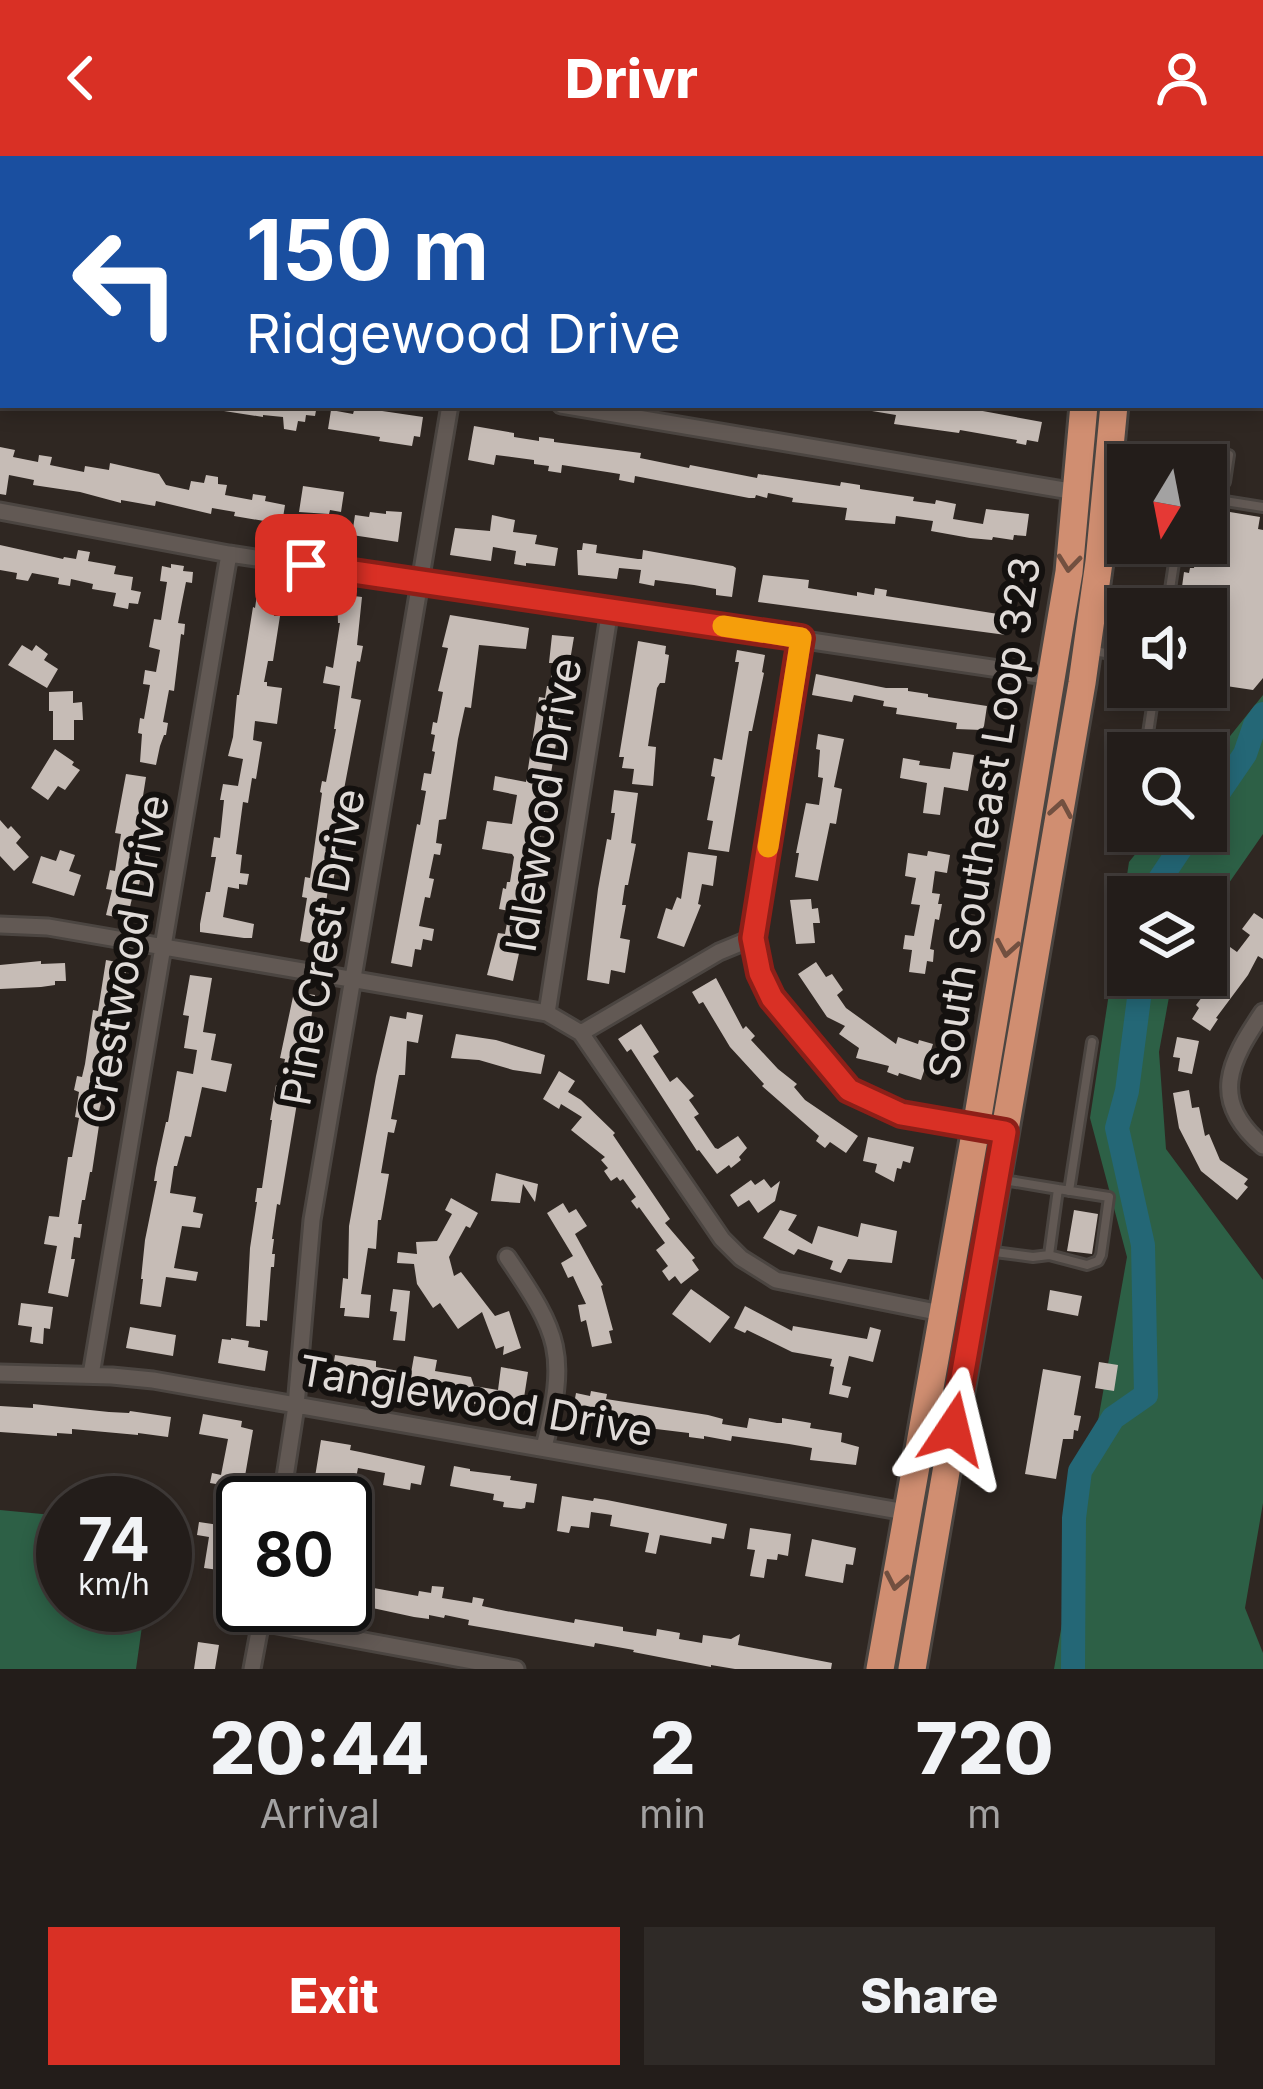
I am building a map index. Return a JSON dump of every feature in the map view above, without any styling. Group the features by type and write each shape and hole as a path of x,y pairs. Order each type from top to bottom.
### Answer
{"highway":[{"name":"South Southeast Loop 323","path":"880,1669 1069,572 1084,408"},
{"name":"South Southeast Loop 323","path":"912,1669 1087,650 1114,408"}],"street":[{"name":"Pine Crest Drive","path":"285,1476 312,1220 450,408"},
{"path":"579,408 1076,492"},
{"path":"0,511 229,554 1052,677"},
{"name":"Crestwood Drive","path":"91,1375 229,554"},
{"name":"Idlewood Drive","path":"547,1013 610,609"},
{"path":"801,638 753,938 760,973 772,998 849,1090 901,1114 1005,1132"},
{"path":"1,924 28,924 547,1013 581,1033 710,1222 758,1272 776,1280 941,1313"},
{"path":"581,1033 719,952 753,938"},
{"path":"1263,1012 1233,1060 1229,1079 1236,1116 1263,1146"},
{"path":"507,1257 543,1311 558,1363 556,1398 544,1447"},
{"name":"Tanglewood Drive","path":"0,1373 153,1380 938,1518"},
{"path":"252,1669 259,1632"},
{"path":"345,1632 516,1669"}],"lane":[{"path":"1227,501 1263,507"},
{"path":"1087,650 1107,653"},
{"path":"1049,1255 1092,1042"},
{"path":"984,1251 1049,1255 1087,1265 1098,1262 1109,1197 997,1179"}],"green space":[{"path":"1263,695 1263,834 1227,886 1227,876 1127,876 1137,852 1227,852 1227,740"},
{"path":"1109,996 1169,996 1159,1052 1166,1149 1263,1280 1263,1503 1245,1608 1263,1653 1263,1669 1054,1669 1127,1257 1090,1118"},
{"path":"0,1510 36,1513 36,1632 141,1632 136,1669 0,1669"}],"building":[{"path":"316,408 315,416 298,421 296,431 284,429 283,417 224,411"},
{"path":"355,408 362,408 423,417 420,437 414,436 412,446 328,429 331,410 353,414"},
{"path":"966,408 1042,422 1038,442 1027,440 1026,445 960,430 894,424 896,415 872,411"},
{"path":"474,426 514,433 514,437 641,453 640,458 689,468 860,485 860,489 914,497 913,501 956,504 953,519 983,524 986,509 1029,514 1026,536 970,538 931,531 933,521 896,516 895,524 845,520 847,508 792,502 793,498 768,493 767,498 749,498 635,476 634,483 619,480 620,474 562,465 561,473 548,471 549,466 534,464 534,460 496,455 494,465 468,460"},
{"path":"0,447 15,450 13,457 38,462 39,455 52,457 50,465 84,472 85,466 109,470 110,463 159,474 166,485 189,490 191,481 204,483 206,475 218,477 218,484 227,485 225,495 252,500 253,494 266,496 265,501 285,505 282,524 212,508 211,514 156,501 155,506 121,503 33,485 34,480 9,475 6,495 0,494"},
{"path":"303,486 344,492 341,512 299,512"},
{"path":"370,512 402,512 398,542 352,535 355,515 369,517"},
{"path":"1227,512 1260,517 1263,678 1253,690 1227,686 1227,588 1182,588 1184,572 1195,564 1227,564"},
{"path":"492,515 515,520 513,532 537,535 535,544 558,548 555,566 514,564 516,551 493,547 491,561 450,555 455,528 490,531"},
{"path":"583,543 597,545 596,553 642,559 643,550 733,566 732,597 694,585 639,583 641,570 619,568 617,579 578,575 577,550 582,550"},
{"path":"0,545 63,559 76,559 78,550 90,552 88,561 116,566 114,574 133,577 131,590 141,592 138,604 129,603 128,609 113,606 116,593 71,579 70,586 58,584 59,578 32,573 28,581 16,579 17,573 0,570"},
{"path":"171,564 193,572 182,602 178,623 185,624 184,635 156,765 140,762 142,734 138,733 150,685 143,684 145,670 156,672 160,650 149,647 154,619 161,620 167,582 160,581 162,566 171,568"},
{"path":"763,575 809,580 808,588 857,596 857,592 874,595 875,588 887,590 886,596 998,614 997,619 1009,620 1006,635 758,602"},
{"path":"259,581 279,581 274,616 280,616 273,661 268,661 264,682 282,688 277,724 255,721 253,740 262,742 256,779 252,778 248,803 243,802 236,854 242,855 240,873 249,874 247,885 228,887 223,917 254,924 252,938 244,938 200,932 200,924 216,857 211,857 214,837 220,838 223,784 238,786 243,759 228,756 253,607"},
{"path":"337,594 362,597 357,645 363,646 351,698 361,700 320,945 300,941 307,898 302,897 305,877 310,878 320,792 336,729 340,686 323,683 326,666 333,668 340,623"},
{"path":"450,615 529,628 526,649 479,645 471,708 465,707 446,819 439,820 436,843 442,844 440,855 434,854 429,878 434,879 419,926 434,929 432,941 423,939 421,950 415,949 412,967 391,963 426,791 421,790 424,773 431,774 435,752 435,735 431,734 443,692 438,691 448,648 442,647"},
{"path":"552,635 574,637 513,981 487,975 498,933 505,934 509,911 499,909 514,857 482,849 487,821 512,824 517,795 493,790 495,776 526,782 539,697 545,698 550,686"},
{"path":"638,641 666,646 669,655 665,683 657,688 648,746 656,747 653,786 632,784 634,769 622,768 624,757 619,757"},
{"path":"22,645 32,651 36,645 48,654 44,660 58,669 47,688 8,665"},
{"path":"737,650 765,655 729,852 708,849 713,821 707,820 714,758 722,760 739,662 735,662"},
{"path":"816,674 987,706 984,726 982,730 956,729 957,723 896,714 897,708 883,706 884,701 854,695 852,702 812,695"},
{"path":"73,691 73,703 82,702 83,720 74,720 74,740 53,740 49,692"},
{"path":"818,734 844,739 834,787 842,789 836,824 830,823 818,881 795,877 806,803 819,805 823,778 818,777"},
{"path":"55,749 80,770 65,790 58,786 48,800 31,788"},
{"path":"953,752 974,755 968,791 944,787 940,815 923,813 927,783 900,778 903,758 950,769"},
{"path":"126,774 146,777 143,796 154,798 151,814 145,813 137,854 134,875 141,876 137,894 124,919 106,915 112,890 106,889 110,870 115,871 121,834 115,833"},
{"path":"614,790 638,793 631,843 636,844 622,905 626,905 620,938 630,940 625,973 611,970 609,984 587,980 598,889 615,813 611,813"},
{"path":"0,820 21,837 16,843 29,857 14,871 0,856"},
{"path":"60,850 75,855 69,871 81,875 74,896 32,883 41,856 56,861"},
{"path":"928,851 950,855 947,873 935,871 932,893 940,894 938,904 942,904 930,949 934,950 933,962 927,961 925,974 909,972 912,950 903,949 905,935 914,936 920,905 911,904 916,878 905,876 908,853 927,856"},
{"path":"688,852 717,856 713,886 702,884 701,905 684,947 657,938 666,908 672,910 677,897 681,899"},
{"path":"811,899 820,923 813,923 815,943 796,944 790,900"},
{"path":"1254,913 1263,919 1263,959 1258,956 1210,1031 1192,1019 1199,1008 1196,1005 1203,996 1227,996 1227,945 1237,952 1250,935 1242,929"},
{"path":"106,960 127,964 92,1172 82,1200 80,1238 74,1237 68,1297 48,1293 57,1246 44,1244 49,1216 59,1217 79,1118 75,1117 79,1092 74,1090 77,1076 82,1077"},
{"path":"816,962 843,990 837,995 846,1008 896,1044 898,1037 933,1044 921,1080 856,1058 859,1048 839,1034 845,1026 827,1017 798,974"},
{"path":"65,963 66,981 0,989 0,965"},
{"path":"190,975 212,978 203,1032 216,1034 211,1060 232,1064 226,1092 202,1087 191,1137 185,1136 174,1166 170,1193 196,1197 193,1212 203,1214 200,1228 182,1226 174,1268 198,1272 196,1281 166,1277 161,1307 140,1304 141,1279 156,1168 177,1071 193,1074 197,1050 184,1048 189,1016 183,1015"},
{"path":"716,978 743,1029 746,1026 755,1036 751,1040 797,1084 794,1087 805,1100 858,1136 846,1153 830,1142 825,1148 816,1141 819,1136 762,1086 730,1047 692,992"},
{"path":"294,992 315,995 277,1204 267,1321 260,1320 260,1327 246,1326 257,1188 262,1188"},
{"path":"407,1012 423,1015 418,1043 407,1041 405,1075 399,1075 391,1119 397,1120 394,1133 388,1132 381,1173 389,1174 376,1249 368,1248 361,1294 371,1295 369,1318 344,1316 345,1308 340,1308 343,1278 348,1279 349,1226 376,1076 390,1016 406,1019"},
{"path":"641,1024 670,1082 677,1077 694,1096 689,1100 699,1114 694,1117 715,1148 738,1136 747,1148 731,1168 717,1174 631,1049 627,1052 618,1039"},
{"path":"456,1034 545,1055 541,1074 451,1058"},
{"path":"1177,1037 1199,1041 1192,1074 1178,1071 1180,1058 1173,1057"},
{"path":"559,1071 575,1081 568,1092 615,1133 670,1219 665,1223 695,1258 699,1270 681,1284 675,1276 669,1281 662,1271 668,1266 656,1250 665,1243 631,1201 636,1197 623,1179 611,1181 601,1160 605,1157 571,1130 582,1117 543,1099"},
{"path":"1189,1090 1192,1108 1199,1107 1205,1136 1209,1134 1220,1160 1248,1179 1244,1184 1248,1187 1237,1200 1201,1171 1179,1128 1173,1093"},
{"path":"868,1137 914,1147 910,1163 903,1161 901,1169 897,1168 894,1182 875,1172 877,1164 863,1161"},
{"path":"496,1173 538,1184 535,1202 523,1184 520,1203 491,1201"},
{"path":"764,1179 771,1188 780,1181 775,1201 758,1213 749,1200 738,1207 730,1195 751,1180 755,1185"},
{"path":"451,1198 478,1213 449,1257 454,1276 461,1272 495,1316 509,1311 521,1348 503,1355 504,1346 496,1349 482,1312 458,1329 440,1303 433,1308 417,1284 414,1264 397,1263 398,1252 417,1254 416,1242 437,1241 452,1214 445,1210"},
{"path":"563,1203 569,1213 576,1209 587,1226 575,1234 603,1285 612,1343 592,1347 586,1320 581,1322 578,1305 586,1304 561,1263 573,1256 547,1213"},
{"path":"780,1210 797,1215 788,1230 812,1244 818,1226 858,1237 861,1223 897,1231 892,1263 848,1259 841,1273 830,1269 833,1261 798,1249 794,1255 763,1238"},
{"path":"1074,1210 1098,1214 1092,1254 1067,1251"},
{"path":"393,1289 410,1291 405,1341 393,1340 397,1312 390,1311"},
{"path":"691,1289 730,1317 710,1343 672,1314"},
{"path":"1050,1290 1082,1296 1078,1316 1047,1310"},
{"path":"21,1303 53,1307 43,1344 30,1342 32,1327 18,1325"},
{"path":"745,1306 792,1331 793,1326 867,1339 870,1327 881,1330 873,1362 849,1356 842,1385 851,1387 848,1398 829,1394 832,1359 792,1352 734,1328"},
{"path":"130,1327 176,1335 173,1356 126,1348"},
{"path":"222,1339 268,1351 265,1371 218,1363"},
{"path":"335,1355 376,1361 376,1367 411,1373 414,1356 437,1360 435,1371 471,1377 474,1386 498,1390 501,1367 528,1372 521,1417 506,1414 507,1406 389,1389 390,1383 331,1379"},
{"path":"1099,1362 1118,1365 1114,1391 1095,1388"},
{"path":"1043,1369 1081,1376 1074,1415 1081,1416 1078,1431 1074,1430 1073,1439 1063,1439 1056,1479 1025,1474"},
{"path":"591,1391 607,1394 606,1399 708,1415 723,1419 722,1424 747,1428 749,1418 811,1423 810,1428 842,1433 841,1442 859,1447 856,1465 810,1460 812,1448 732,1436 731,1441 689,1437 689,1433 572,1415 576,1393 590,1396"},
{"path":"33,1404 171,1417 168,1437 72,1429 72,1434 57,1436 0,1432 0,1406 33,1408"},
{"path":"203,1414 242,1421 241,1427 253,1430 245,1476 216,1476 216,1484 210,1483 212,1473 221,1475 228,1439 199,1434"},
{"path":"321,1440 425,1466 421,1485 411,1483 410,1490 383,1485 385,1473 358,1468 356,1476 315,1476"},
{"path":"454,1466 537,1484 534,1503 526,1502 521,1509 503,1507 504,1502 493,1500 494,1494 450,1486"},
{"path":"562,1496 727,1524 724,1539 712,1537 711,1544 660,1535 656,1554 645,1552 649,1533 610,1526 612,1515 591,1512 589,1528 571,1526 569,1533 557,1531"},
{"path":"199,1522 216,1525 216,1570 204,1568 209,1537 197,1535"},
{"path":"750,1528 791,1534 788,1556 767,1559 764,1578 750,1576 755,1550 747,1549"},
{"path":"812,1539 856,1548 853,1565 846,1564 843,1583 805,1576"},
{"path":"432,1586 444,1587 442,1598 472,1603 473,1597 484,1599 482,1606 506,1611 656,1636 657,1629 702,1643 703,1635 731,1639 740,1634 738,1645 832,1663 831,1669 711,1667 595,1643 594,1647 468,1625 469,1620 445,1615 414,1617 372,1608 372,1588 418,1596 419,1591 431,1593"},
{"path":"198,1642 219,1645 215,1669 194,1669"}],"waterway":[{"path":"1227,780 1263,714"},
{"path":"1162,876 1178,852"},
{"path":"1073,1669 1074,1518 1080,1471 1113,1418 1146,1395 1143,1245 1117,1128 1127,1091 1139,996"}],"slow traffic":[{"path":"723,626 801,638 768,847"}],"route":[{"path":"306,565 801,638 753,938 760,973 772,998 849,1090 901,1114 1005,1132 953,1429"}]}
